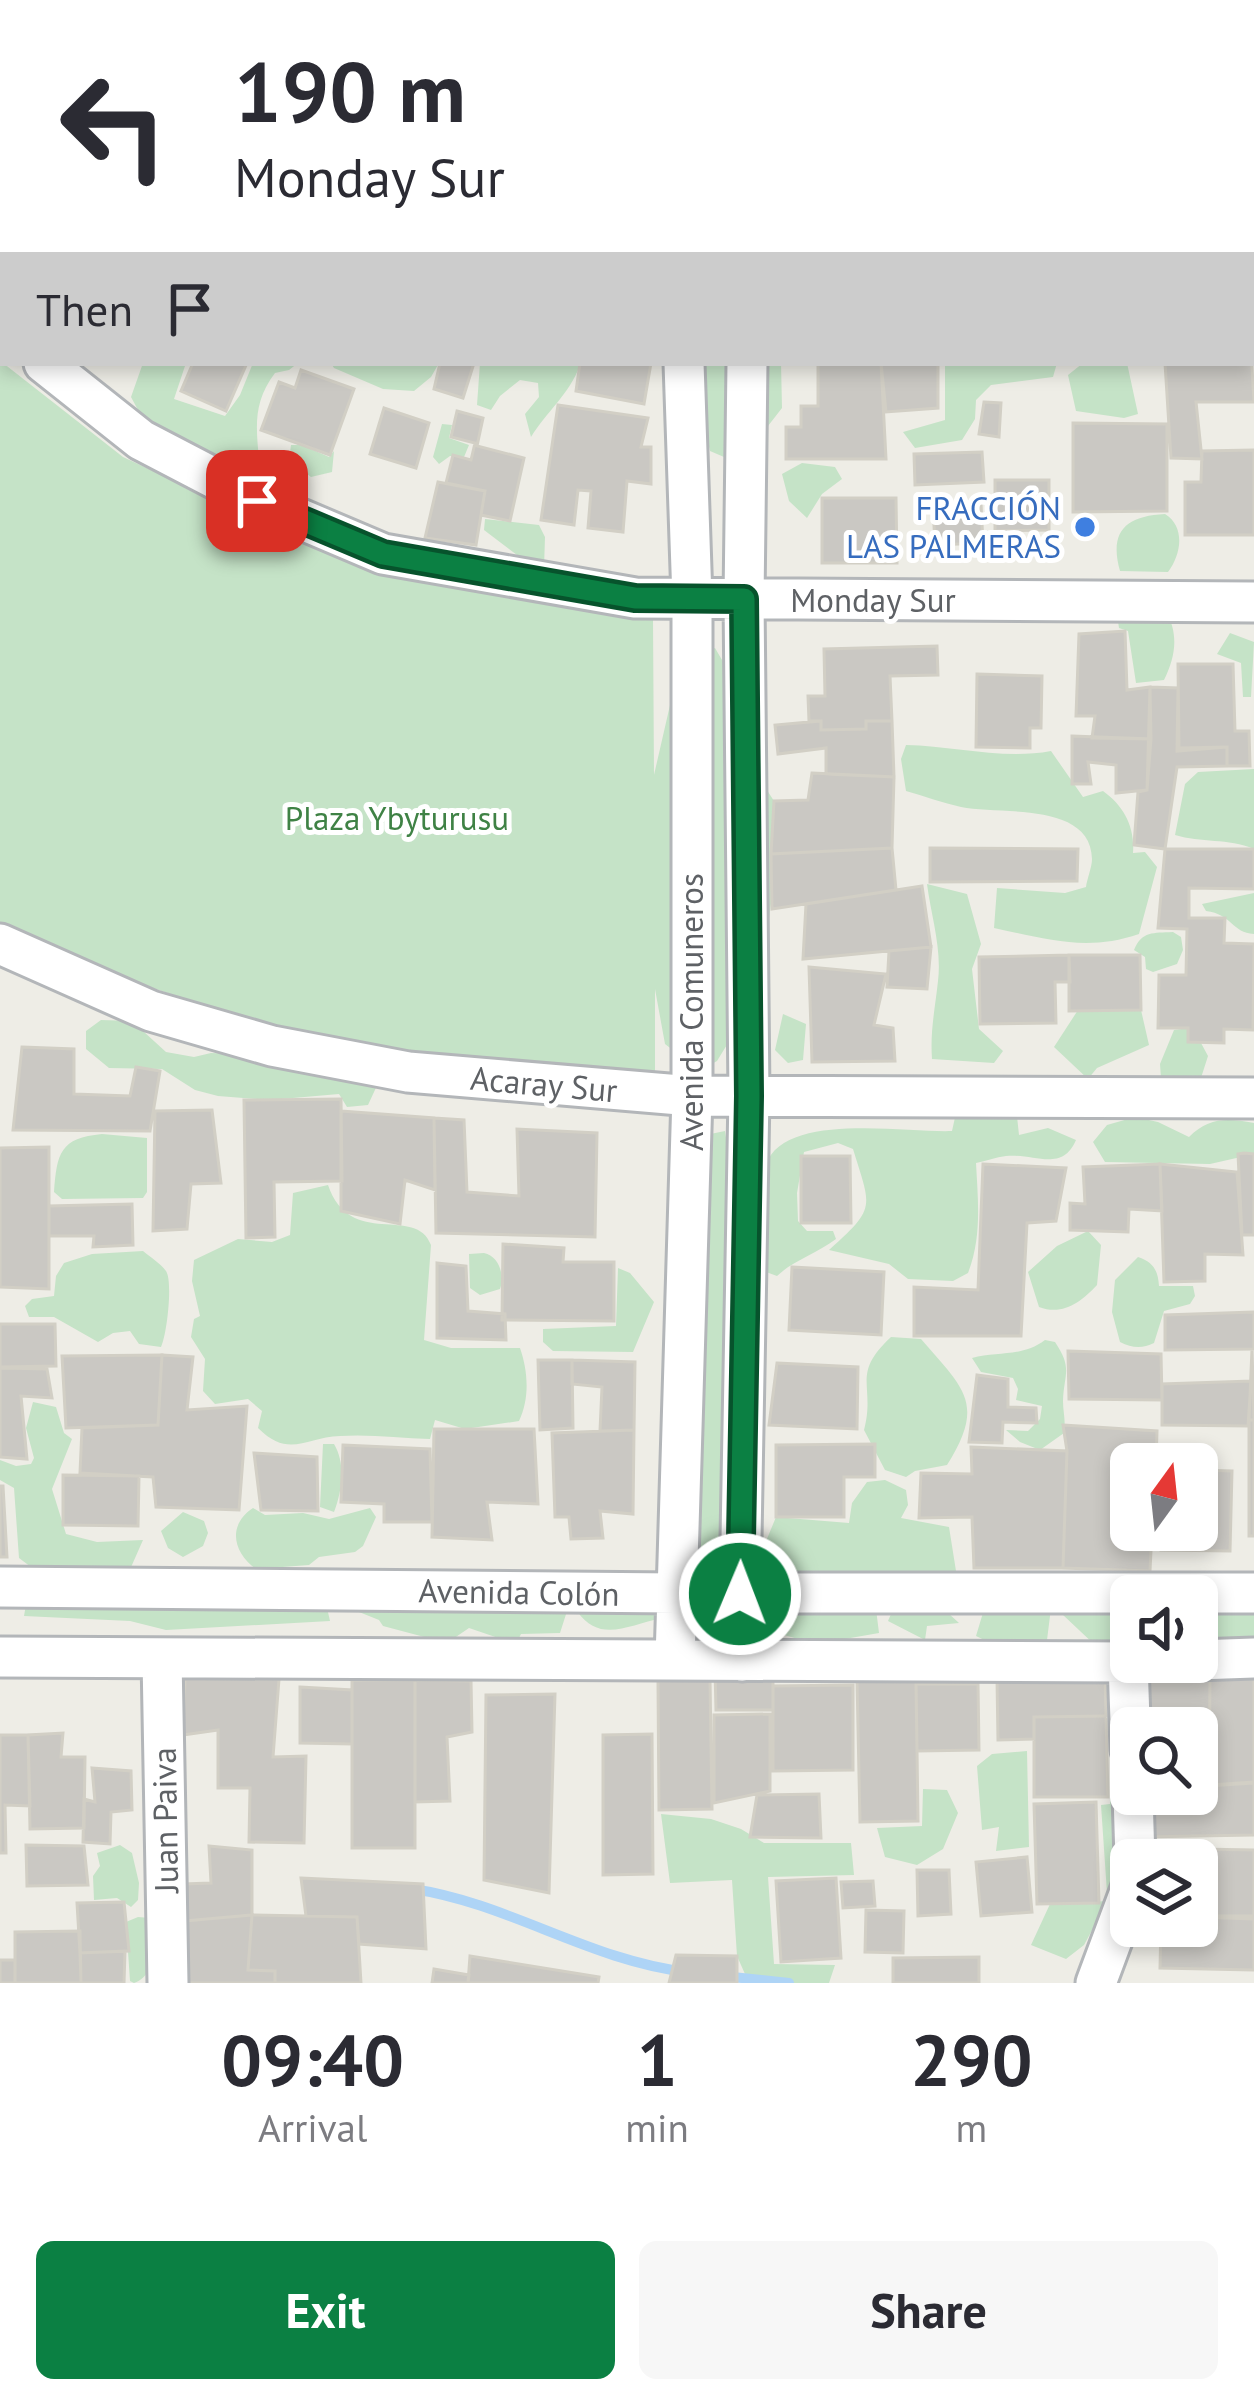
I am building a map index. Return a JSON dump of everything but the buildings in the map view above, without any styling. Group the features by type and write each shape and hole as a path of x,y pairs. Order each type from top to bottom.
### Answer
{"street":[{"name":"Monday Sur","path":"48,366 141,440 257,501 383,554 635,598 1254,602"},
{"name":"Avenida Comuneros","path":"675,1660 692,1096 692,599 684,366"},
{"name":"Avenida Comuneros","path":"742,1661 749,1096 744,599 747,366"},
{"name":"Acaray Sur","path":"0,944 151,1011 272,1046 408,1072 692,1096 1254,1099"},
{"name":"Avenida Colón","path":"0,1587 740,1594 1254,1592"},
{"name":"Avenida Colón","path":"0,1657 1110,1662"},
{"name":"Juan Paiva","path":"162,1658 168,1983"},
{"path":"1218,1659 1254,1658"},
{"path":"1096,1983 1110,1945"}],"green space":[{"name":"Plaza Ybyturusu","path":"0,366 7,366 123,457 371,572 653,620 654,775 673,692 671,662 715,648 732,677 746,758 774,801 772,895 760,991 717,1061 700,1071 665,1044 655,989 655,1073 348,1053 0,937"},
{"path":"142,366 185,366 174,399 225,416 252,366 294,366 275,373 263,394 258,415 259,459 245,466 198,450 145,423 131,397"},
{"path":"437,366 414,391 383,389 334,368"},
{"path":"480,366 580,366 531,437 525,414 539,397 538,383 520,380 491,410 477,405"},
{"path":"695,366 739,366 731,460 710,451"},
{"path":"765,366 781,366 782,408 768,426"},
{"path":"945,366 1056,366 1053,377 991,385 976,400 975,419 962,440 915,448 903,432 945,420"},
{"path":"1079,366 1128,366 1138,414 1124,418 1076,411 1068,375"},
{"path":"442,424 452,425 449,438 469,445 464,457 450,456 439,464 433,457"},
{"path":"291,445 329,457 334,451 332,472 311,477 289,460"},
{"path":"802,463 835,467 842,479 822,494 807,518 789,501 782,474"},
{"path":"1165,514 1179,534 1176,558 1168,572 1120,571 1117,546 1123,529 1140,518"},
{"path":"485,519 539,525 545,537 544,568 521,558 484,530"},
{"path":"1115,601 1165,609 1174,644 1164,680 1136,683 1128,631 1119,628"},
{"path":"1230,633 1254,642 1251,697 1243,697 1241,663 1217,654"},
{"path":"906,745 997,753 1051,751 1083,797 1103,791 1130,826 1133,853 1145,852 1157,867 1139,934 1084,943 994,928 997,888 1065,893 1086,887 1092,859 1088,840 1060,819 961,807 906,791 901,759"},
{"path":"1254,769 1254,849 1175,835 1185,784 1198,772"},
{"path":"927,884 967,894 981,944 972,969 979,1029 1003,1051 994,1063 932,1059 939,957"},
{"path":"1254,893 1254,934 1206,911 1202,904"},
{"path":"1173,932 1181,937 1183,950 1177,964 1153,972 1146,969 1145,957 1134,950 1137,944 1149,934"},
{"path":"1078,1010 1141,1010 1149,1045 1097,1068 1088,1079 1054,1047"},
{"path":"783,1014 806,1024 803,1060 788,1063 775,1050"},
{"path":"101,1020 132,1021 166,1052 194,1057 274,1055 380,1079 368,1105 347,1107 339,1094 270,1100 218,1096 195,1090 162,1069 109,1068 86,1049 86,1031"},
{"path":"1188,1028 1188,1042 1201,1043 1208,1056 1200,1081 1168,1085 1161,1078 1160,1064 1174,1030"},
{"path":"962,1086 1016,1107 1019,1135 1048,1128 1076,1140 1055,1159 1006,1156 976,1163 977,1232 968,1273 953,1281 908,1279 889,1264 829,1250 856,1224 866,1206 853,1149 838,1143 804,1152 797,1193 798,1221 807,1231 833,1231 836,1239 777,1276 761,1270 761,1190 766,1165 777,1148 796,1137 848,1128 952,1131"},
{"path":"1135,1117 1189,1137 1219,1121 1254,1123 1254,1154 1210,1164 1105,1162 1093,1142 1107,1125"},
{"path":"725,1131 729,1158 725,1567 714,1575 663,1547 691,1138"},
{"path":"102,1134 147,1138 147,1192 143,1198 62,1199 54,1192 63,1150 77,1139"},
{"path":"328,1185 338,1205 351,1216 412,1227 431,1245 424,1340 451,1348 520,1348 527,1384 519,1421 465,1429 435,1420 430,1439 351,1436 289,1444 258,1428 262,1411 248,1399 215,1404 203,1391 205,1359 191,1337 194,1319 200,1316 192,1281 194,1260 238,1239 272,1242 290,1235 293,1193"},
{"path":"1088,1231 1101,1245 1097,1285 1071,1306 1039,1307 1028,1272 1057,1246"},
{"path":"143,1251 168,1277 161,1347 139,1344 130,1331 113,1333 98,1342 54,1317 29,1317 25,1306 32,1299 54,1296 56,1276 64,1263 92,1254"},
{"path":"484,1253 497,1262 501,1284 500,1289 480,1295 470,1288 469,1254"},
{"path":"1138,1257 1154,1267 1159,1286 1193,1286 1195,1296 1190,1304 1164,1311 1154,1343 1137,1347 1120,1342 1112,1312 1115,1280"},
{"path":"618,1268 630,1273 654,1302 633,1352 553,1351 543,1342 543,1329 616,1326"},
{"path":"891,1337 921,1339 958,1384 967,1411 959,1444 947,1465 906,1477 885,1470 864,1430 868,1371"},
{"path":"1045,1340 1055,1342 1066,1365 1065,1429 1040,1450 1006,1430 1028,1431 1040,1419 1042,1406 1016,1400 1013,1378 981,1372 972,1358 1019,1351"},
{"path":"33,1402 56,1407 64,1433 72,1439 52,1489 66,1534 97,1542 143,1540 128,1574 39,1573 19,1558 14,1488 0,1480 0,1460 16,1466 31,1464 34,1458 26,1428"},
{"path":"323,1444 334,1444 340,1460 341,1487 334,1512 320,1507"},
{"path":"885,1480 906,1490 908,1505 901,1518 949,1527 956,1571 952,1581 879,1579 853,1572 783,1573 768,1562 762,1551 776,1517 849,1523 852,1503 867,1482"},
{"path":"253,1508 265,1515 303,1513 329,1519 370,1508 376,1517 363,1546 355,1552 319,1557 309,1565 256,1569 242,1555 236,1539 239,1522"},
{"path":"183,1512 204,1521 208,1533 203,1546 183,1557 168,1548 161,1531"},
{"path":"1099,1583 1110,1583 1110,1648 1097,1647 1062,1614"},
{"path":"1054,1584 1046,1648 1005,1650 976,1636 985,1606"},
{"path":"1218,1584 1254,1584 1254,1650 1218,1651"},
{"path":"874,1593 879,1633 816,1644 777,1633 772,1606"},
{"path":"27,1599 325,1599 330,1621 166,1630 130,1621 24,1616"},
{"path":"646,1599 662,1618 615,1630 595,1627 577,1611"},
{"path":"897,1600 947,1612 959,1623 927,1626 925,1640 888,1621"},
{"path":"349,1608 568,1608 560,1633 521,1634 516,1644 469,1628 447,1643 383,1626"},
{"path":"1027,1751 1029,1847 996,1851 999,1827 982,1830 977,1766 992,1754"},
{"path":"923,1789 947,1790 958,1813 943,1849 917,1865 885,1857 877,1828 922,1826"},
{"path":"1110,1804 1110,1815 1126,1815 1125,1839 1110,1839 1107,1893 1101,1805"},
{"path":"661,1814 711,1819 764,1843 851,1843 854,1875 768,1877 774,1964 835,1965 829,1983 749,1983 737,1956 732,1880 670,1883"},
{"path":"120,1845 132,1853 139,1883 138,1900 131,1907 117,1898 94,1900 93,1876 100,1866 97,1853"},
{"path":"1108,1901 1084,1945 1066,1959 1031,1945 1050,1904"},
{"path":"150,1918 152,1956 147,1972 134,1983 130,1981 126,1922"}],"waterway":[{"path":"413,1889 482,1906 617,1956 687,1972"},
{"path":"723,1976 789,1983"}],"place":[{"name":"FRACCIÓN LAS PALMERAS","path":"1085,527"}],"route":[{"path":"257,501 383,554 635,598 744,599 749,1096 740,1594"}]}
